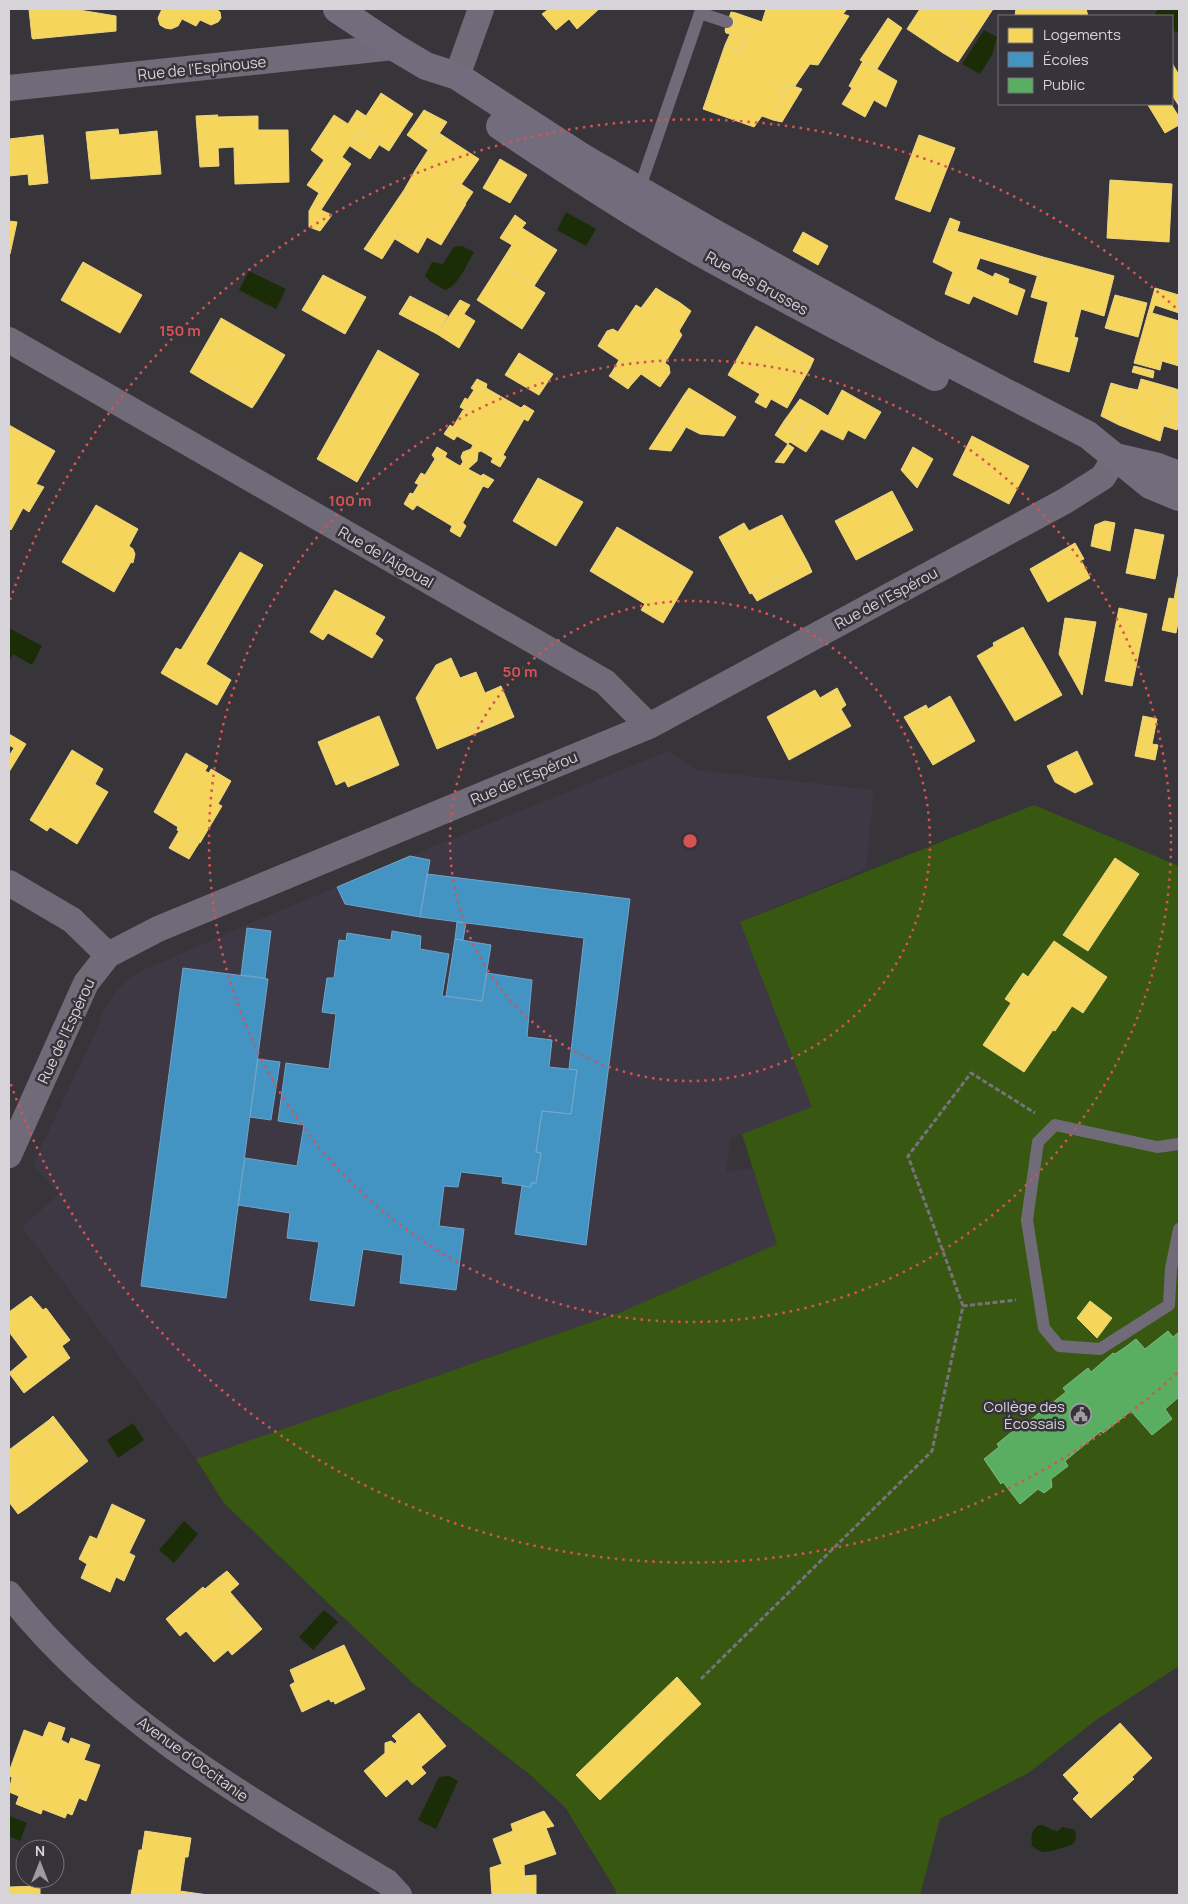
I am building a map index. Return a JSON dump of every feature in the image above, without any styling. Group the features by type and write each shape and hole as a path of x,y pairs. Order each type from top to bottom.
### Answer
{"street":[{"name":"Rue des Brusses","path":"337,9 394,48 426,66 457,76 585,158 639,190 930,354 1088,435 1150,485 1179,496"},
{"path":"457,76 481,9"},
{"name":"Rue de l'Espinouse","path":"9,88 394,48"},
{"name":"Rue des Brusses","path":"426,66 445,90 553,162 695,249 834,325 1042,432 1082,449 1158,467 1179,475"},
{"name":"Rue de l'Aigoual","path":"9,340 605,682 649,726"},
{"name":"Rue de l'Espérou","path":"9,1155 86,983 108,955 158,929 649,726 1065,501 1103,477 1115,457"},
{"path":"9,883 72,920 108,955"},
{"name":"Avenue d'Occitanie","path":"9,1594 24,1613 71,1663 152,1732 210,1774 387,1882 399,1895"}],"lane":[{"path":"639,190 700,13 727,22"},
{"path":"1179,1144 1157,1147 1054,1125 1038,1142 1027,1220 1044,1328 1059,1346 1100,1349 1169,1305 1171,1269 1179,1229"}],"path":[{"path":"701,1679 932,1452 963,1306 908,1156 971,1073 1054,1125"},
{"path":"963,1306 1039,1298"}],"shaded area":[{"path":"1158,9 1179,9 1179,31 1173,30 1173,15 1155,15"},
{"path":"984,30 997,37 992,55 980,74 962,64"},
{"path":"566,212 596,229 586,246 557,230"},
{"path":"462,246 474,252 458,280 454,285 445,290 425,276 432,262 443,264 453,248"},
{"path":"249,271 286,289 276,309 239,290"},
{"path":"9,628 42,646 32,665 13,654 9,662"},
{"path":"668,751 696,770 874,790 866,869 740,922 813,1108 730,1138 726,1172 753,1168 777,1244 621,1312 196,1459 22,1227 59,1194 33,1164 97,1029 103,1012 116,992 129,978 137,973 246,925"},
{"path":"133,1423 144,1440 118,1458 107,1440"},
{"path":"184,1521 198,1534 174,1563 159,1550"},
{"path":"324,1610 338,1622 313,1650 299,1637"},
{"path":"449,1776 458,1781 436,1829 418,1820 439,1777"},
{"path":"9,1816 27,1823 21,1839 9,1836"},
{"path":"1039,1825 1055,1831 1062,1827 1075,1830 1076,1838 1074,1843 1049,1851 1043,1852 1039,1850 1032,1846 1032,1834"}],"green space":[{"path":"1034,805 1179,866 1179,1666 1096,1720 1030,1772 940,1819 920,1895 617,1895 565,1807 528,1773 414,1684 327,1602 224,1503 196,1459 621,1312 777,1244 742,1134 812,1107 740,922"}],"building: Logements":[{"path":"29,9 73,9 116,16 116,31 33,39"},
{"path":"162,9 216,9 220,12 221,18 218,22 211,25 200,20 196,26 182,19 178,26 171,29 160,25 158,18"},
{"path":"549,9 599,9 577,29 569,19 556,30 542,14"},
{"path":"766,9 847,9 843,14 849,16 818,65 810,64 795,86 785,85 773,120 762,116 754,127 703,109 725,45 740,51 745,39 730,34 736,13 762,22"},
{"path":"920,9 993,9 976,35 961,26 943,53 907,29"},
{"path":"1016,9 1086,9 1088,15 1015,15"},
{"path":"731,12 736,13 730,34 726,33 725,30"},
{"path":"888,18 902,28 877,69 860,60"},
{"path":"961,26 976,35 958,62 943,53"},
{"path":"730,34 745,39 740,51 725,45"},
{"path":"863,61 897,81 886,107 874,100 865,117 842,104 852,88 849,86"},
{"path":"1173,65 1179,75 1179,88 1173,89"},
{"path":"788,84 802,89 782,122 773,120 785,85"},
{"path":"1179,88 1179,106 1173,97 1173,89"},
{"path":"381,93 413,114 389,151 359,132 342,157 351,164 321,210 332,215 320,231 309,227 309,211 319,193 307,185 324,160 311,150 334,115 348,124 357,110 366,116"},
{"path":"1148,105 1172,105 1179,117 1179,125 1165,133"},
{"path":"424,110 447,122 428,150 407,135"},
{"path":"218,115 217,117 258,116 258,130 288,130 289,182 235,184 234,147 218,148 219,166 200,167 196,116"},
{"path":"118,129 119,135 157,131 161,174 91,179 86,132"},
{"path":"359,132 379,145 370,159 350,146"},
{"path":"439,133 479,159 453,196 466,204 441,245 427,237 422,246 399,232 382,259 364,249 404,190"},
{"path":"43,135 48,183 29,185 28,174 9,176 9,139"},
{"path":"919,135 955,148 930,212 895,199"},
{"path":"500,159 527,175 510,203 483,188"},
{"path":"1110,180 1172,184 1169,242 1107,238"},
{"path":"461,184 473,192 465,204 453,196"},
{"path":"515,215 526,223 522,228 557,250 534,286 500,264 512,245 500,238"},
{"path":"950,218 960,222 957,231 946,228"},
{"path":"9,221 17,222 10,254 9,253"},
{"path":"946,228 1043,257 1038,276 980,258 976,269 993,277 995,273 1009,279 1008,283 1025,290 1017,315 948,285 953,272 933,262"},
{"path":"399,232 422,246 418,253 395,239"},
{"path":"803,232 828,246 818,265 793,251"},
{"path":"1043,257 1114,276 1104,316 1081,309 1074,337 1078,338 1069,372 1034,362 1048,302 1031,297"},
{"path":"83,262 142,295 120,333 61,300"},
{"path":"500,264 545,293 522,329 477,300"},
{"path":"323,275 366,297 345,334 302,310"},
{"path":"948,285 973,296 969,304 945,294"},
{"path":"656,288 667,295 664,299 677,306 679,302 691,311 679,331 682,335 665,363 669,366 670,373 660,387 641,374 631,385 612,372 619,360 598,346 607,331 613,329 618,332 636,305 641,308"},
{"path":"1155,288 1179,295 1179,313 1155,305 1152,313 1179,321 1179,366 1162,361 1160,370 1134,363"},
{"path":"667,295 679,302 677,306 664,299"},
{"path":"1115,295 1147,303 1138,337 1105,328"},
{"path":"410,296 448,316 437,334 399,314"},
{"path":"460,300 470,305 464,314 475,321 459,348 437,334"},
{"path":"221,318 285,355 257,401 214,376 210,384 190,372"},
{"path":"756,326 814,359 810,368 770,345 769,348 750,336"},
{"path":"750,336 769,348 770,345 810,368 787,408 771,399 766,408 755,402 760,394 728,375"},
{"path":"378,350 419,374 357,482 317,459"},
{"path":"519,353 553,374 539,395 505,375"},
{"path":"1134,366 1154,371 1153,378 1132,372"},
{"path":"612,372 631,385 628,389 609,376"},
{"path":"214,376 257,401 252,408 210,384"},
{"path":"477,379 487,384 486,388 474,390 471,388"},
{"path":"1141,379 1173,388 1160,441 1119,425 1128,388 1138,390"},
{"path":"1111,383 1128,388 1119,425 1101,416"},
{"path":"486,388 521,408 524,419 503,455 493,458 481,451 478,452 477,461 468,469 481,476 483,486 462,524 452,526 417,505 413,494 419,484 422,486 429,477 425,475 435,459 445,457 460,466 463,462 461,457 463,452 471,449 473,445 457,436 453,427 463,410 467,411 472,402 468,399 474,390"},
{"path":"689,388 704,397 700,404 684,395"},
{"path":"1173,388 1179,390 1179,424 1177,430 1164,426"},
{"path":"842,390 881,412 865,439 848,430 843,440 821,429 806,452 790,442 816,408 828,416"},
{"path":"684,395 700,404 704,397 736,417 724,436 700,434 686,427 682,434 666,423"},
{"path":"465,398 472,402 467,411 460,407"},
{"path":"800,399 816,408 799,432 784,421"},
{"path":"524,405 534,411 528,421 524,419 521,408"},
{"path":"784,421 799,432 788,444 775,435"},
{"path":"666,423 682,434 671,451 649,449"},
{"path":"9,425 55,451 36,484 44,487 29,512 23,508 11,530 9,528"},
{"path":"450,425 457,436 454,440 444,434"},
{"path":"972,436 1029,466 1009,504 953,475"},
{"path":"788,444 794,448 784,463 775,462"},
{"path":"437,447 447,453 445,457 435,459 432,455"},
{"path":"913,447 933,459 917,488 901,470"},
{"path":"503,455 506,457 500,467 491,462 493,458"},
{"path":"421,473 429,477 422,486 415,483"},
{"path":"483,474 494,480 488,488 483,486 481,476"},
{"path":"538,478 583,502 556,546 513,521"},
{"path":"892,491 913,530 856,560 835,521"},
{"path":"410,493 413,494 417,505 413,510 404,504"},
{"path":"96,505 138,529 129,546 135,554 133,563 131,562 114,592 62,562"},
{"path":"782,515 808,563 750,594 719,537 744,523 749,531"},
{"path":"1105,521 1115,523 1110,551 1091,546 1095,525"},
{"path":"463,523 466,526 460,537 450,531 452,526"},
{"path":"617,527 693,572 663,623 641,610 645,604 590,571"},
{"path":"1135,529 1164,535 1155,579 1126,573"},
{"path":"1075,543 1084,559 1081,560 1090,578 1048,602 1030,569"},
{"path":"240,552 263,565 206,664 231,680 217,705 161,673 176,648 181,650"},
{"path":"808,563 812,572 757,601 752,593"},
{"path":"1179,572 1179,618 1176,633 1162,630 1169,598 1174,599"},
{"path":"335,590 385,617 375,634 383,640 372,658 328,633 323,640 310,632"},
{"path":"1119,608 1147,614 1132,686 1105,681"},
{"path":"1065,618 1096,622 1082,695 1059,654"},
{"path":"1023,627 1062,695 1015,721 977,656 994,646 993,643"},
{"path":"451,658 460,678 476,672 485,693 501,686 514,717 493,726 490,720 453,734 456,741 437,749 416,698 436,665"},
{"path":"837,688 846,705 841,709 851,726 789,760 767,717 815,690 820,698"},
{"path":"950,696 975,741 933,765 904,717 926,705 928,709"},
{"path":"379,716 399,765 379,774 376,767 336,785 318,742"},
{"path":"1143,716 1157,719 1152,744 1158,745 1155,760 1135,756"},
{"path":"490,720 493,726 456,741 453,734"},
{"path":"9,734 26,744 9,772 9,756 14,748 9,745"},
{"path":"72,750 103,769 95,784 63,765"},
{"path":"1077,751 1093,784 1075,793 1055,782 1047,766"},
{"path":"186,753 208,766 205,771 209,773 211,769 231,781 218,804 222,806 200,843 177,830 178,827 154,812"},
{"path":"63,765 108,792 77,844 50,827 47,831 30,820"},
{"path":"376,767 379,774 348,787 345,781"},
{"path":"179,831 199,843 189,859 169,848"},
{"path":"1115,858 1139,874 1088,951 1063,935"},
{"path":"1054,941 1107,977 1083,1013 1072,1006 1024,1072 983,1045 1011,1003 1005,999 1023,973 1028,977"},
{"path":"31,1296 43,1310 46,1308 70,1340 62,1346 70,1358 24,1393 9,1373 28,1357 9,1332 9,1312"},
{"path":"1090,1301 1112,1318 1097,1338 1077,1318"},
{"path":"53,1416 88,1461 83,1465 49,1420"},
{"path":"49,1420 83,1465 27,1508 9,1483 9,1450"},
{"path":"9,1483 27,1508 18,1514 9,1502"},
{"path":"112,1504 145,1520 129,1553 135,1556 124,1581 116,1577 110,1592 81,1578 87,1564 79,1559 90,1536 97,1539"},
{"path":"227,1571 239,1584 230,1592 218,1578"},
{"path":"218,1578 242,1606 231,1616 251,1639 232,1655 228,1650 214,1662 186,1631 180,1636 166,1619 203,1587 205,1589"},
{"path":"242,1606 262,1629 251,1639 231,1616"},
{"path":"344,1645 365,1689 335,1704 334,1701 331,1702 329,1699 302,1712 290,1685 295,1682 290,1670"},
{"path":"677,1677 701,1704 600,1800 576,1775"},
{"path":"419,1713 446,1746 421,1767 426,1773 412,1785 407,1779 386,1797 364,1771 385,1753 385,1743 391,1741 395,1744 397,1741 392,1736"},
{"path":"49,1722 65,1728 62,1737 45,1731"},
{"path":"1120,1723 1152,1758 1132,1777 1129,1775 1092,1807 1063,1775"},
{"path":"24,1730 43,1737 45,1731 62,1737 61,1740 69,1744 71,1738 90,1745 84,1760 100,1765 86,1801 79,1798 72,1815 67,1813 65,1818 42,1809 44,1805 19,1796 24,1782 9,1776 9,1772"},
{"path":"1129,1775 1134,1779 1091,1818 1073,1799 1079,1793 1092,1807"},
{"path":"12,1777 24,1782 19,1796 9,1792"},
{"path":"19,1796 44,1805 41,1814 16,1804"},
{"path":"544,1811 554,1826 546,1828 556,1854 524,1865 525,1895 492,1895 490,1868 502,1864 493,1839 513,1831 511,1824"},
{"path":"145,1831 191,1838 188,1857 185,1857 180,1891 208,1895 131,1895 139,1850 142,1850"},
{"path":"536,1875 536,1895 525,1895 524,1876"},
{"path":"9,1887 15,1887 15,1889 40,1889 40,1895 9,1895"}],"building: Écoles":[{"path":"410,856 430,860 420,917 345,904 337,887"},
{"path":"427,874 630,899 586,1245 515,1234 522,1186 531,1187 531,1183 536,1183 541,1153 536,1152 542,1111 571,1114 577,1070 569,1069 584,938 420,917"},
{"path":"457,922 466,923 463,940 455,939"},
{"path":"247,928 271,931 265,978 241,975"},
{"path":"392,931 421,936 420,949 449,954 442,996 482,1001 487,973 532,980 527,1037 552,1040 549,1067 577,1070 571,1114 542,1111 536,1152 541,1153 536,1183 531,1183 531,1187 502,1183 503,1177 461,1172 458,1187 444,1186 439,1226 464,1229 456,1290 400,1283 403,1255 363,1249 354,1306 310,1300 319,1242 287,1238 290,1213 238,1205 245,1158 297,1166 304,1125 278,1121 286,1063 329,1069 336,1014 322,1012 327,978 334,978 339,940 346,941 347,933 391,940"},
{"path":"455,939 491,945 482,1001 446,996"},
{"path":"183,968 268,979 226,1298 141,1286"},
{"path":"258,1059 280,1062 271,1120 250,1117"}],"building: Public":[{"name":"Collège des Écossais","path":"1168,1331 1173,1337 1179,1332 1179,1397 1165,1409 1172,1419 1152,1435 1131,1411 1103,1433 1101,1431 1065,1461 1068,1466 1051,1479 1052,1487 1044,1493 1038,1489 1020,1504 1003,1482 1001,1484 984,1459 999,1447 997,1444 1066,1392 1063,1388 1088,1368 1091,1372 1113,1353 1115,1354 1136,1339 1145,1349"}],"place":[{"name":"Collège des Écossais","path":"1081,1415"}]}
